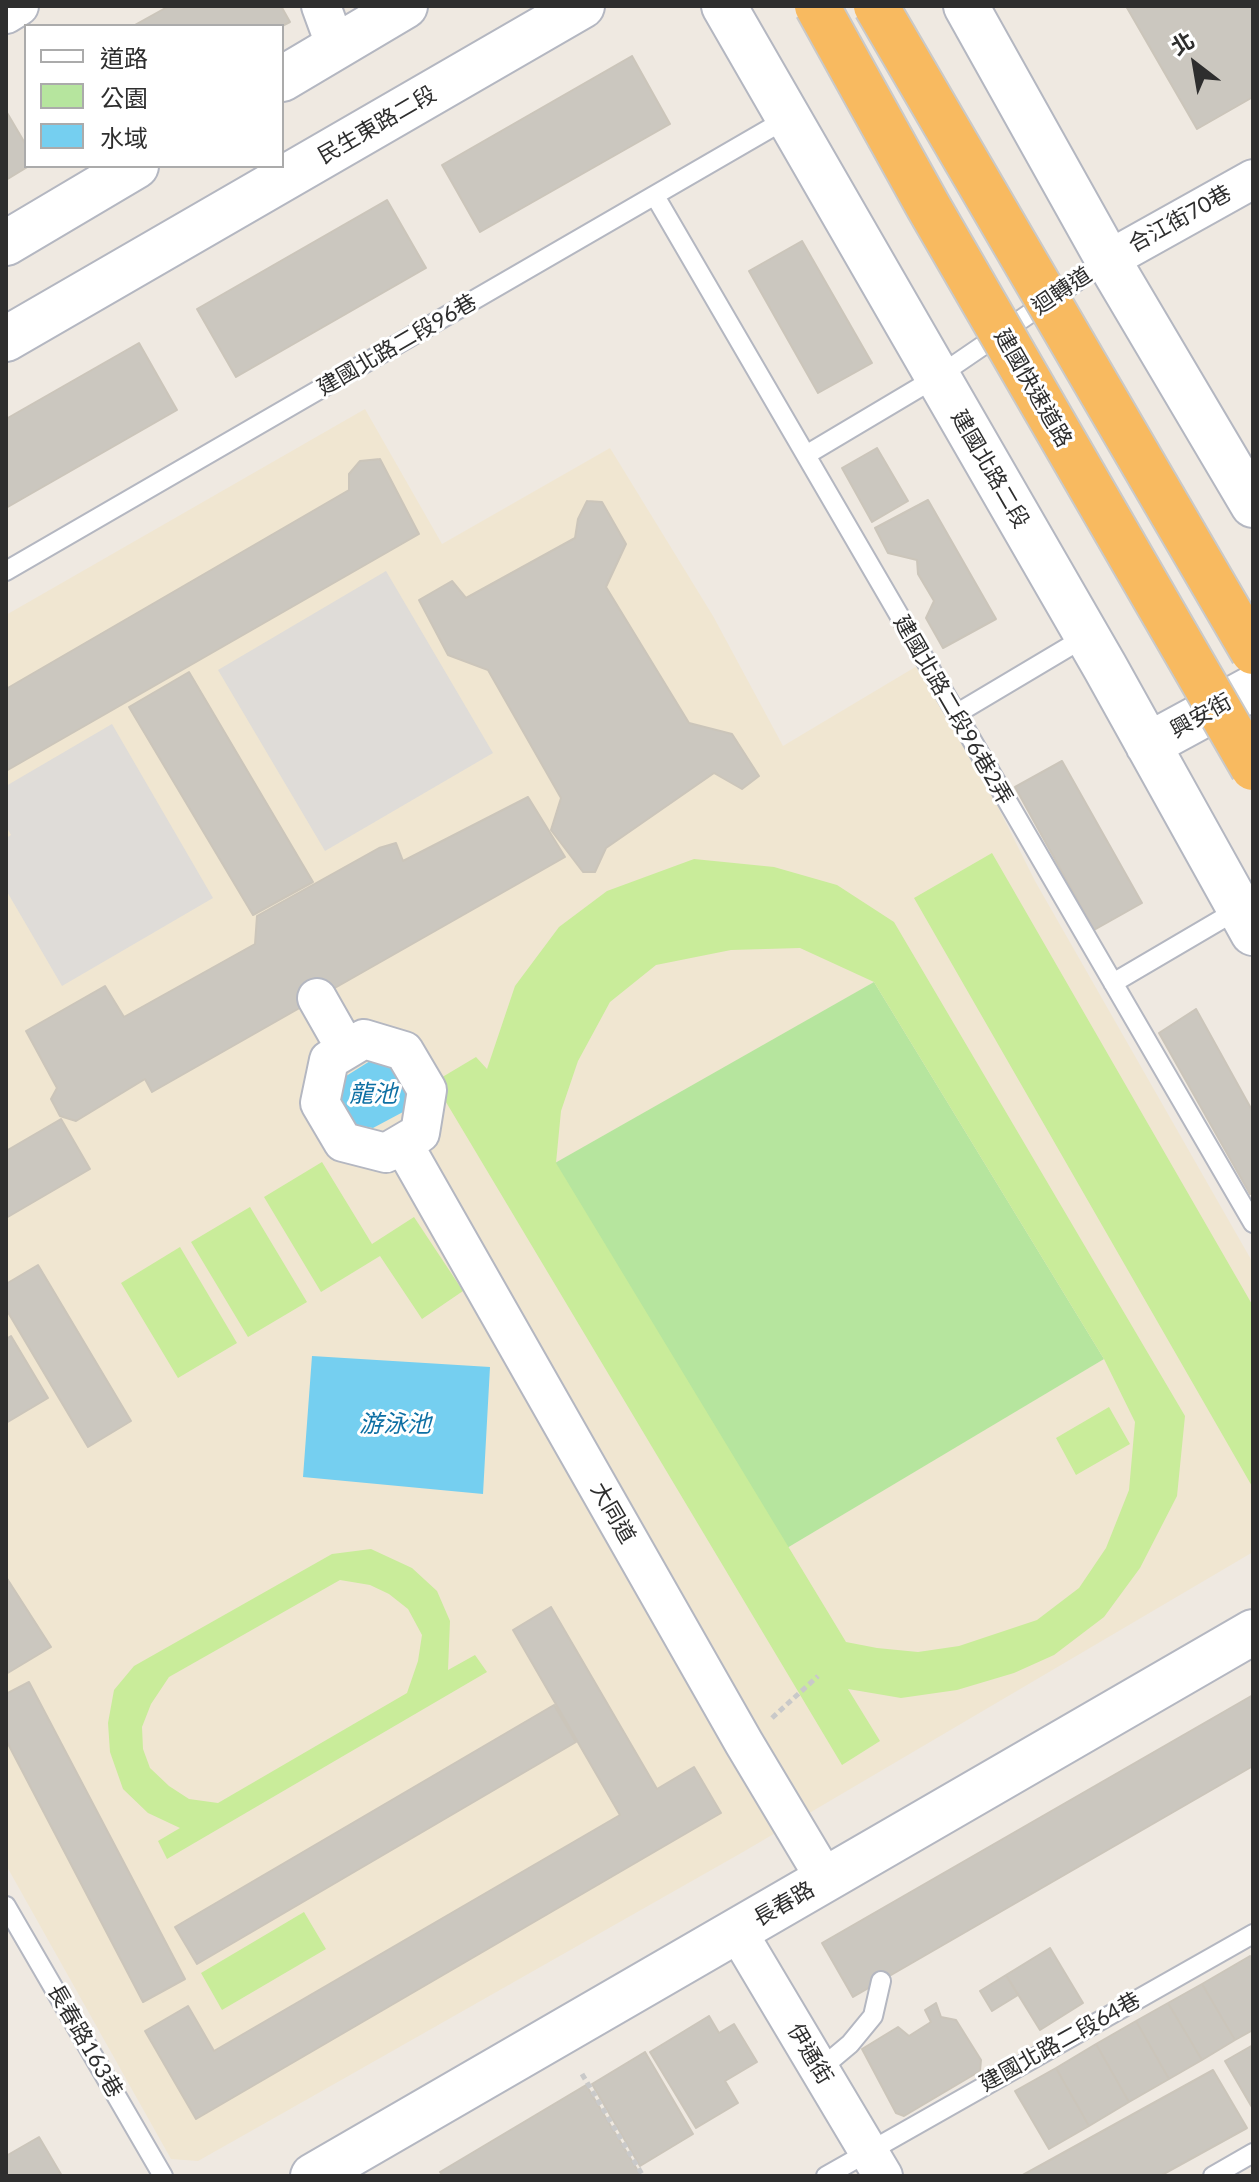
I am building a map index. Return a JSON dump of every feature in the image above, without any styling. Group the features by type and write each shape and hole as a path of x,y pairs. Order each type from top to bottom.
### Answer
{"highway":[{"name":"建國快速道路","path":"817,6 936,219 1253,768"},
{"path":"876,6 1253,652"}],"street":[{"path":"6,14 19,6"},
{"path":"321,6 336,47"},
{"path":"284,78 405,6"},
{"name":"民生東路二段","path":"6,339 582,6"},
{"name":"建國北路二段","path":"724,6 1087,636 1246,921"},
{"path":"966,6 1108,260 1253,505"},
{"path":"6,243 133,168"},
{"name":"合江街70巷","path":"1108,260 1253,179"},
{"name":"興安街","path":"1148,745 1253,688"},
{"path":"317,998 346,1049"},
{"path":"364,1039 404,1051 427,1090 420,1133 403,1144 386,1153 343,1142 320,1103 329,1060 364,1039"},
{"name":"大同道","path":"403,1144 744,1743 826,1880"},
{"name":"長春路","path":"313,2176 1253,1632"},
{"name":"伊通街","path":"737,1931 875,2164"}],"lane":[{"name":"建國北路二段96巷","path":"6,571 788,118"},
{"name":"建國北路二段96巷2弄","path":"655,196 1253,1223"},
{"name":"迴轉道","path":"806,455 937,377 1108,260"},
{"path":"956,714 1087,636"},
{"path":"1113,983 1246,921"},
{"name":"長春路163巷","path":"6,1906 163,2176"},
{"name":"建國北路二段64巷","path":"826,2176 875,2164 1253,1934"},
{"path":"819,2070 850,2044 873,2016 881,1981"},
{"path":"1213,2176 1253,2153"}],"path":[{"path":"744,1743 818,1676"},
{"path":"582,2074 643,2176"}],"shaded area":[{"path":"365,409 442,544 610,448 713,616 783,746 917,666 990,791 1035,881 1253,1263 1253,1552 743,1852 198,2161 171,2159 6,1865 6,615"},
{"path":"386,571 493,753 325,851 218,670"},
{"path":"112,724 213,898 62,986 6,890 6,838 11,835 6,826 6,786"}],"green space":[{"path":"992,853 1253,1306 1253,1488 914,898"},
{"path":"694,859 774,867 837,885 894,922 1185,1416 1177,1496 1140,1568 1104,1617 1054,1655 1014,1673 957,1690 901,1698 848,1689 880,1741 842,1765 434,1082 476,1057 487,1069 515,986 559,927 607,891","holes":["800,948 874,982 1104,1359 1135,1422 1129,1490 1106,1548 1079,1588 1037,1620 959,1646 918,1652 846,1642 556,1163 561,1111 578,1061 610,1002 656,965 731,950"]},
{"path":"874,982 1104,1359 787,1548 555,1163"},
{"path":"322,1162 372,1244 414,1217 463,1291 422,1319 380,1256 321,1292 264,1197"},
{"path":"250,1207 307,1302 248,1337 191,1242"},
{"path":"180,1247 237,1343 178,1378 121,1283"},
{"path":"1109,1407 1130,1444 1076,1475 1056,1438"},
{"path":"371,1549 412,1568 437,1591 450,1621 448,1670 475,1655 487,1672 167,1859 158,1841 180,1828 148,1813 123,1789 110,1752 108,1723 114,1690 134,1666 332,1554","holes":["340,1580 370,1585 389,1594 408,1609 422,1635 418,1661 407,1693 218,1803 189,1799 150,1768 143,1749 142,1727 151,1704 169,1677"]},
{"path":"304,1912 326,1949 222,2010 201,1973"}],"water":[{"name":"龍池","path":"370,1061 391,1066 407,1093 403,1112 373,1128 356,1125 338,1097 343,1078"},
{"name":"游泳池","path":"312,1356 490,1367 483,1494 303,1477"}],"building":[{"path":"169,6 281,6 290,22 284,25 137,24"},
{"path":"1126,6 1253,6 1253,97 1197,129"},
{"path":"632,56 670,124 480,232 442,165"},
{"path":"6,111 24,142 26,168 6,180"},
{"path":"387,200 426,268 236,377 197,309"},
{"path":"802,241 872,363 818,393 749,271"},
{"path":"139,343 177,410 6,508 6,419"},
{"path":"877,448 908,501 872,522 842,468"},
{"path":"380,459 419,534 6,771 6,689 349,490 349,474 360,461"},
{"path":"928,500 996,619 943,648 926,618 934,601 918,574 917,560 888,553 875,528"},
{"path":"587,501 602,502 626,544 606,587 689,723 732,734 759,776 742,789 714,773 606,848 595,872 583,872 551,830 561,798 488,670 448,655 419,600 452,581 466,598 575,538 578,519"},
{"path":"189,672 313,882 253,915 129,707"},
{"path":"1062,761 1142,903 1094,930 1015,787"},
{"path":"528,797 565,857 152,1092 145,1079 76,1121 60,1116 51,1099 57,1088 26,1031 105,986 124,1017 255,944 257,916 379,848 396,843 403,861"},
{"path":"1196,1009 1253,1112 1253,1193 1250,1194 1159,1033"},
{"path":"61,1119 90,1169 6,1218 6,1151"},
{"path":"38,1265 131,1421 88,1447 6,1309 6,1284"},
{"path":"11,1336 48,1398 6,1423 6,1339"},
{"path":"6,1577 51,1647 6,1674"},
{"path":"551,1607 657,1789 694,1767 721,1813 196,2119 145,2031 188,2006 214,2051 620,1815 513,1630"},
{"path":"29,1682 185,1979 143,2002 6,1740 6,1694"},
{"path":"1253,1695 1253,1766 853,1997 822,1943"},
{"path":"554,1705 576,1742 197,1964 175,1927"},
{"path":"1050,1948 1083,2003 1040,2030 1006,1975"},
{"path":"1250,1956 1253,1961 1253,2030 1235,2040 1202,1984"},
{"path":"1006,1975 1018,1995 992,2011 980,1991"},
{"path":"1202,1984 1235,2040 1202,2060 1168,2003"},
{"path":"936,2003 941,2017 956,2020 981,2060 980,2071 904,2116 896,2113 862,2049 898,2027 909,2036 931,2022 925,2010"},
{"path":"1168,2003 1202,2060 1169,2079 1136,2021"},
{"path":"709,2016 719,2033 734,2024 757,2062 725,2081 738,2103 696,2128 650,2052"},
{"path":"1136,2021 1169,2079 1129,2102 1096,2044"},
{"path":"1096,2044 1129,2102 1089,2126 1056,2068"},
{"path":"1253,2045 1253,2109 1225,2061"},
{"path":"645,2052 693,2134 640,2166 592,2084"},
{"path":"1056,2068 1089,2126 1049,2149 1015,2091"},
{"path":"1213,2070 1247,2128 1160,2176 1021,2176"},
{"path":"586,2085 641,2176 443,2176 440,2172"},
{"path":"39,2137 62,2176 6,2176 6,2156"}]}
